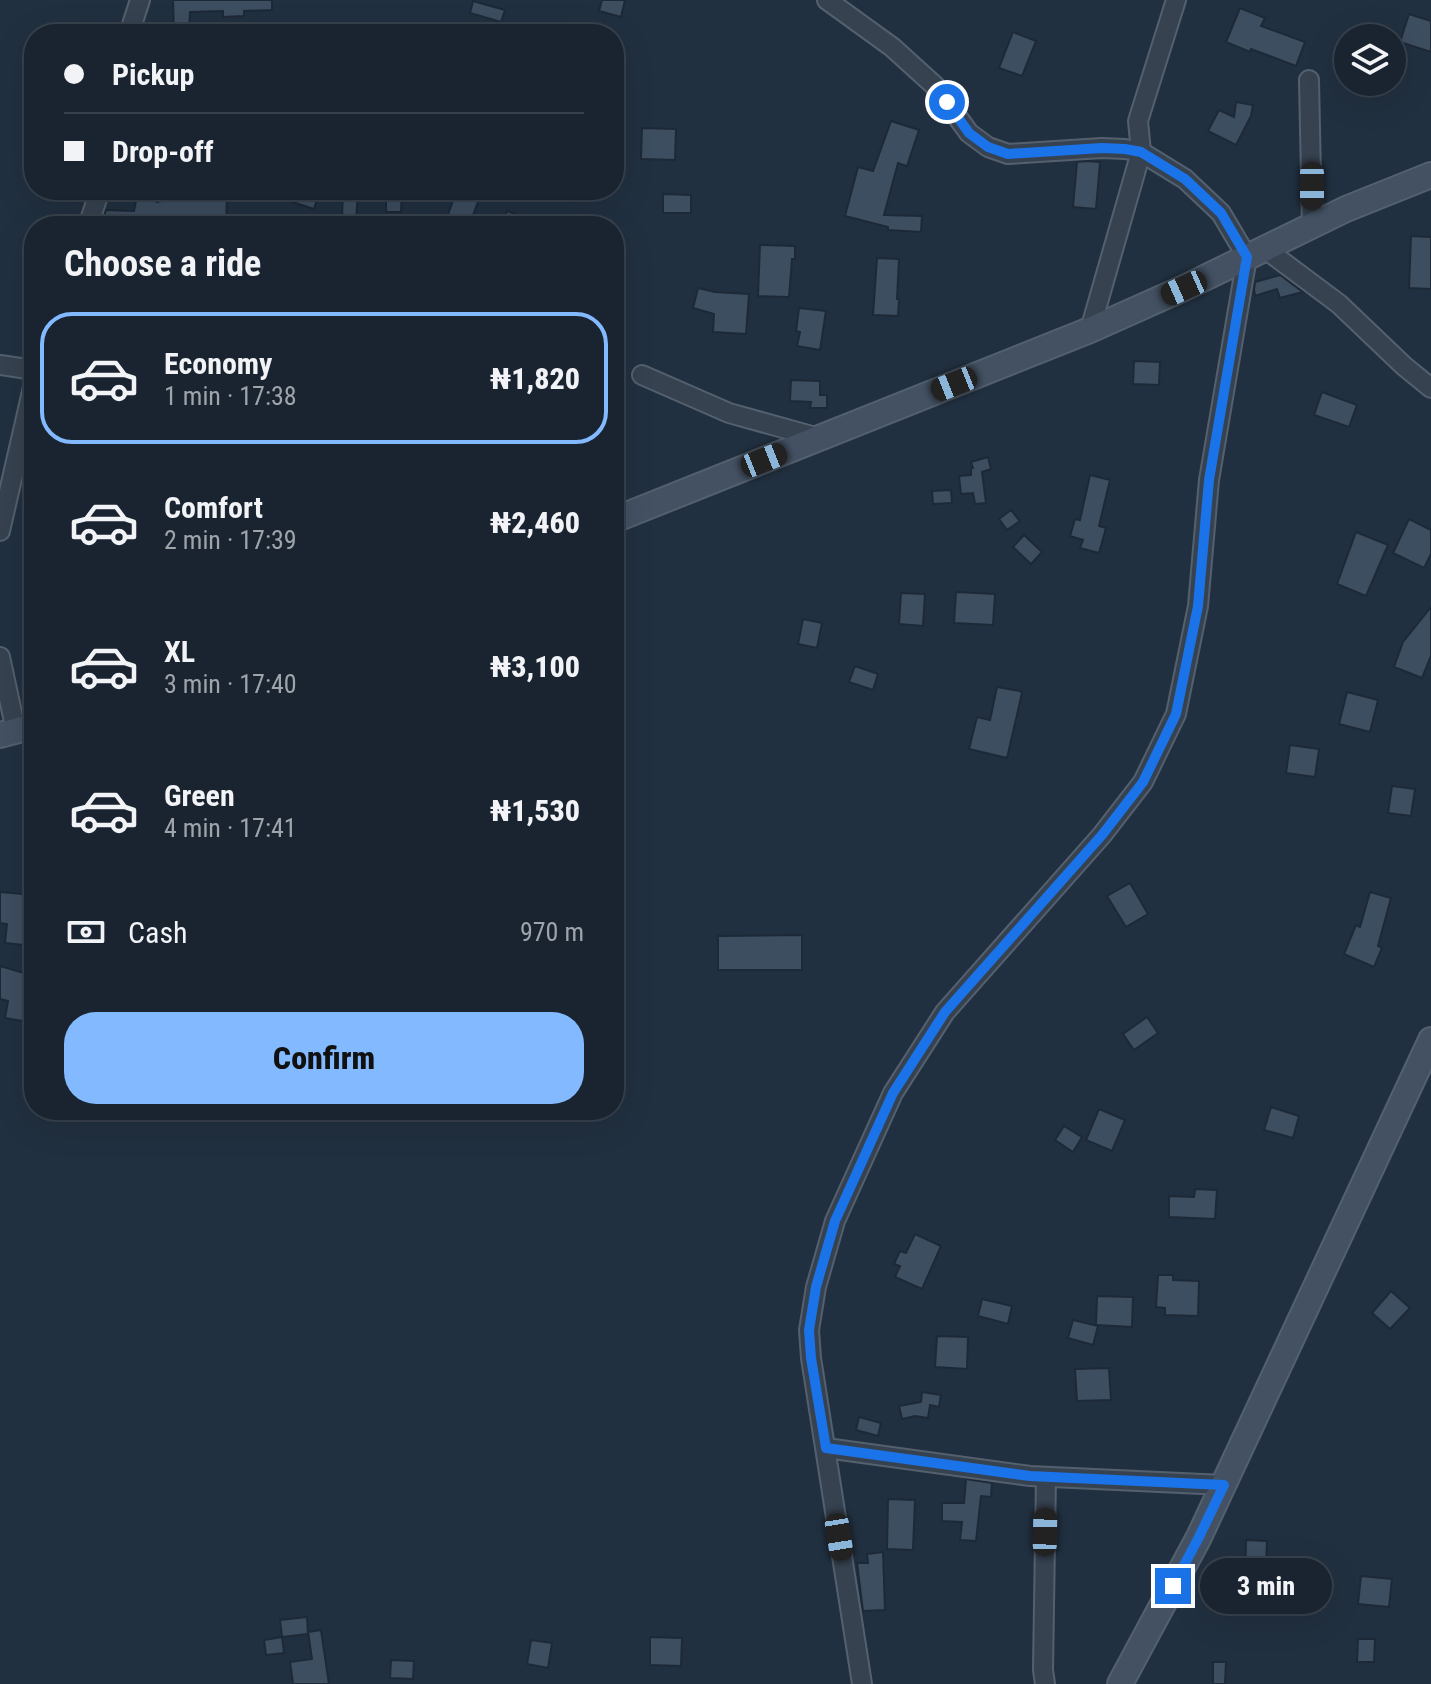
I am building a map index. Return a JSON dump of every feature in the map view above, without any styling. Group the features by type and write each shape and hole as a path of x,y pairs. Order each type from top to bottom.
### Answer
{"street":[{"path":"132,24 140,0"},
{"path":"827,0 892,47 935,86 969,133 988,147 1008,154 1125,149 1141,152 1185,179 1256,252 1339,304 1431,388"},
{"path":"1090,330 1141,152 1138,121 1176,0"},
{"path":"1309,80 1312,225"},
{"path":"624,516 1090,330 1346,209 1431,175"},
{"path":"862,1684 811,1358 809,1330 816,1287 835,1221 893,1093 945,1012 1102,835 1143,782 1176,714 1198,606 1209,480 1256,252"},
{"path":"0,365 24,369"},
{"path":"642,375 729,413 819,438"},
{"path":"0,531 24,427"},
{"path":"0,657 17,730"},
{"path":"1120,1684 1199,1537 1431,1040"},
{"path":"826,1448 1046,1477 1224,1485"},
{"path":"1045,1684 1046,1477"}],"building":[{"path":"173,0 272,0 272,10 244,11 244,16 223,17 223,11 190,12 189,24 174,24"},
{"path":"602,0 625,0 621,17 599,11"},
{"path":"473,1 505,10 501,22 470,13"},
{"path":"1240,8 1265,18 1261,26 1305,42 1296,66 1226,42"},
{"path":"1409,14 1431,21 1431,52 1406,44"},
{"path":"1013,32 1036,41 1022,76 999,68"},
{"path":"1236,102 1253,105 1251,116 1236,145 1208,131 1219,110 1234,117"},
{"path":"891,121 919,130 907,166 898,163 884,215 922,216 921,232 888,230 888,227 845,216 858,167 873,171"},
{"path":"642,128 676,129 675,160 641,159"},
{"path":"1077,162 1100,162 1096,209 1073,207"},
{"path":"663,194 691,195 691,213 663,213"},
{"path":"136,200 227,200 226,216 104,216 106,210 134,211"},
{"path":"286,200 317,200 314,209"},
{"path":"343,200 357,200 356,216 342,216"},
{"path":"386,200 402,200 401,212 386,212"},
{"path":"453,200 479,200 473,216 448,216"},
{"path":"1411,236 1431,237 1431,289 1409,288"},
{"path":"760,245 795,246 789,297 758,296"},
{"path":"877,258 899,259 898,316 873,315"},
{"path":"1280,275 1303,292 1280,298 1277,289 1255,296 1255,282"},
{"path":"698,288 749,294 746,334 713,332 714,314 693,308"},
{"path":"799,308 826,311 820,350 797,346"},
{"path":"1134,361 1160,362 1159,385 1133,384"},
{"path":"791,380 820,381 820,395 827,395 827,408 810,408 811,402 790,401"},
{"path":"1322,392 1357,405 1349,427 1314,415"},
{"path":"988,457 991,469 982,472 986,503 975,504 973,493 961,494 959,476 971,475 971,462"},
{"path":"1090,475 1110,480 1099,526 1106,528 1099,553 1080,548 1083,540 1070,536 1075,519 1080,520"},
{"path":"951,490 952,503 933,504 932,491"},
{"path":"1011,510 1020,521 1007,530 999,519"},
{"path":"1409,519 1431,530 1431,554 1424,568 1393,553"},
{"path":"1356,532 1388,545 1366,596 1337,584"},
{"path":"1024,535 1042,552 1031,564 1013,547"},
{"path":"956,592 995,594 993,625 954,623"},
{"path":"901,593 925,594 923,626 899,624"},
{"path":"1431,607 1431,656 1422,678 1394,667 1403,642"},
{"path":"803,619 822,623 817,648 798,644"},
{"path":"855,666 878,674 873,690 849,682"},
{"path":"997,687 1022,693 1007,758 969,749 977,717 990,720"},
{"path":"1347,692 1378,700 1370,732 1339,724"},
{"path":"1290,745 1319,749 1315,777 1286,773"},
{"path":"1392,786 1415,789 1411,816 1388,813"},
{"path":"1130,883 1148,914 1126,927 1107,896"},
{"path":"0,892 24,894 24,945 5,943 7,924 0,923"},
{"path":"1370,892 1391,898 1378,946 1382,948 1374,967 1344,954 1356,925 1360,927"},
{"path":"802,935 802,970 718,970 718,936"},
{"path":"0,966 24,973 24,1021 5,1018 8,1001 0,999"},
{"path":"1147,1017 1158,1033 1134,1050 1123,1034"},
{"path":"1271,1107 1299,1116 1293,1138 1264,1130"},
{"path":"1099,1109 1125,1120 1112,1151 1086,1140"},
{"path":"1064,1126 1082,1137 1073,1152 1055,1140"},
{"path":"1195,1189 1217,1190 1215,1219 1169,1217 1169,1196 1194,1197"},
{"path":"915,1234 941,1246 922,1289 895,1277 900,1266 894,1264 900,1251 906,1253"},
{"path":"1158,1275 1173,1275 1173,1280 1199,1281 1198,1316 1165,1315 1165,1308 1156,1307"},
{"path":"1391,1291 1410,1308 1390,1329 1372,1313"},
{"path":"1097,1296 1133,1297 1132,1327 1096,1325"},
{"path":"982,1299 1012,1306 1008,1324 978,1316"},
{"path":"1073,1320 1098,1326 1093,1345 1068,1338"},
{"path":"937,1336 968,1337 967,1369 935,1367"},
{"path":"1109,1368 1111,1400 1077,1401 1075,1369"},
{"path":"922,1392 941,1395 939,1407 930,1405 928,1418 915,1416 902,1419 899,1406 921,1402"},
{"path":"859,1417 881,1423 878,1436 856,1430"},
{"path":"966,1479 992,1483 991,1497 981,1496 976,1541 960,1540 962,1522 942,1521 942,1503 964,1503"},
{"path":"888,1499 915,1500 913,1550 887,1549"},
{"path":"1246,1540 1267,1541 1266,1566 1297,1566 1297,1584 1245,1587"},
{"path":"883,1552 885,1610 863,1611 857,1563 868,1563 867,1554"},
{"path":"1361,1576 1392,1579 1389,1607 1358,1604"},
{"path":"307,1617 308,1634 282,1637 280,1620"},
{"path":"321,1630 329,1684 293,1684 290,1662 312,1659 308,1632"},
{"path":"282,1637 284,1653 266,1655 264,1640"},
{"path":"650,1637 682,1638 681,1666 650,1665"},
{"path":"1358,1639 1375,1639 1374,1662 1357,1662"},
{"path":"531,1640 552,1643 548,1668 527,1664"},
{"path":"391,1660 414,1661 413,1679 390,1678"},
{"path":"1213,1662 1226,1662 1225,1684 1213,1684"}],"route":[{"path":"947,102 969,133 988,147 1008,154 1102,148 1141,152 1185,179 1221,213 1247,257 1209,480 1198,606 1176,714 1143,782 1102,835 945,1012 893,1093 835,1221 816,1287 809,1330 811,1358 826,1448 1030,1476 1224,1485 1173,1586"}]}
